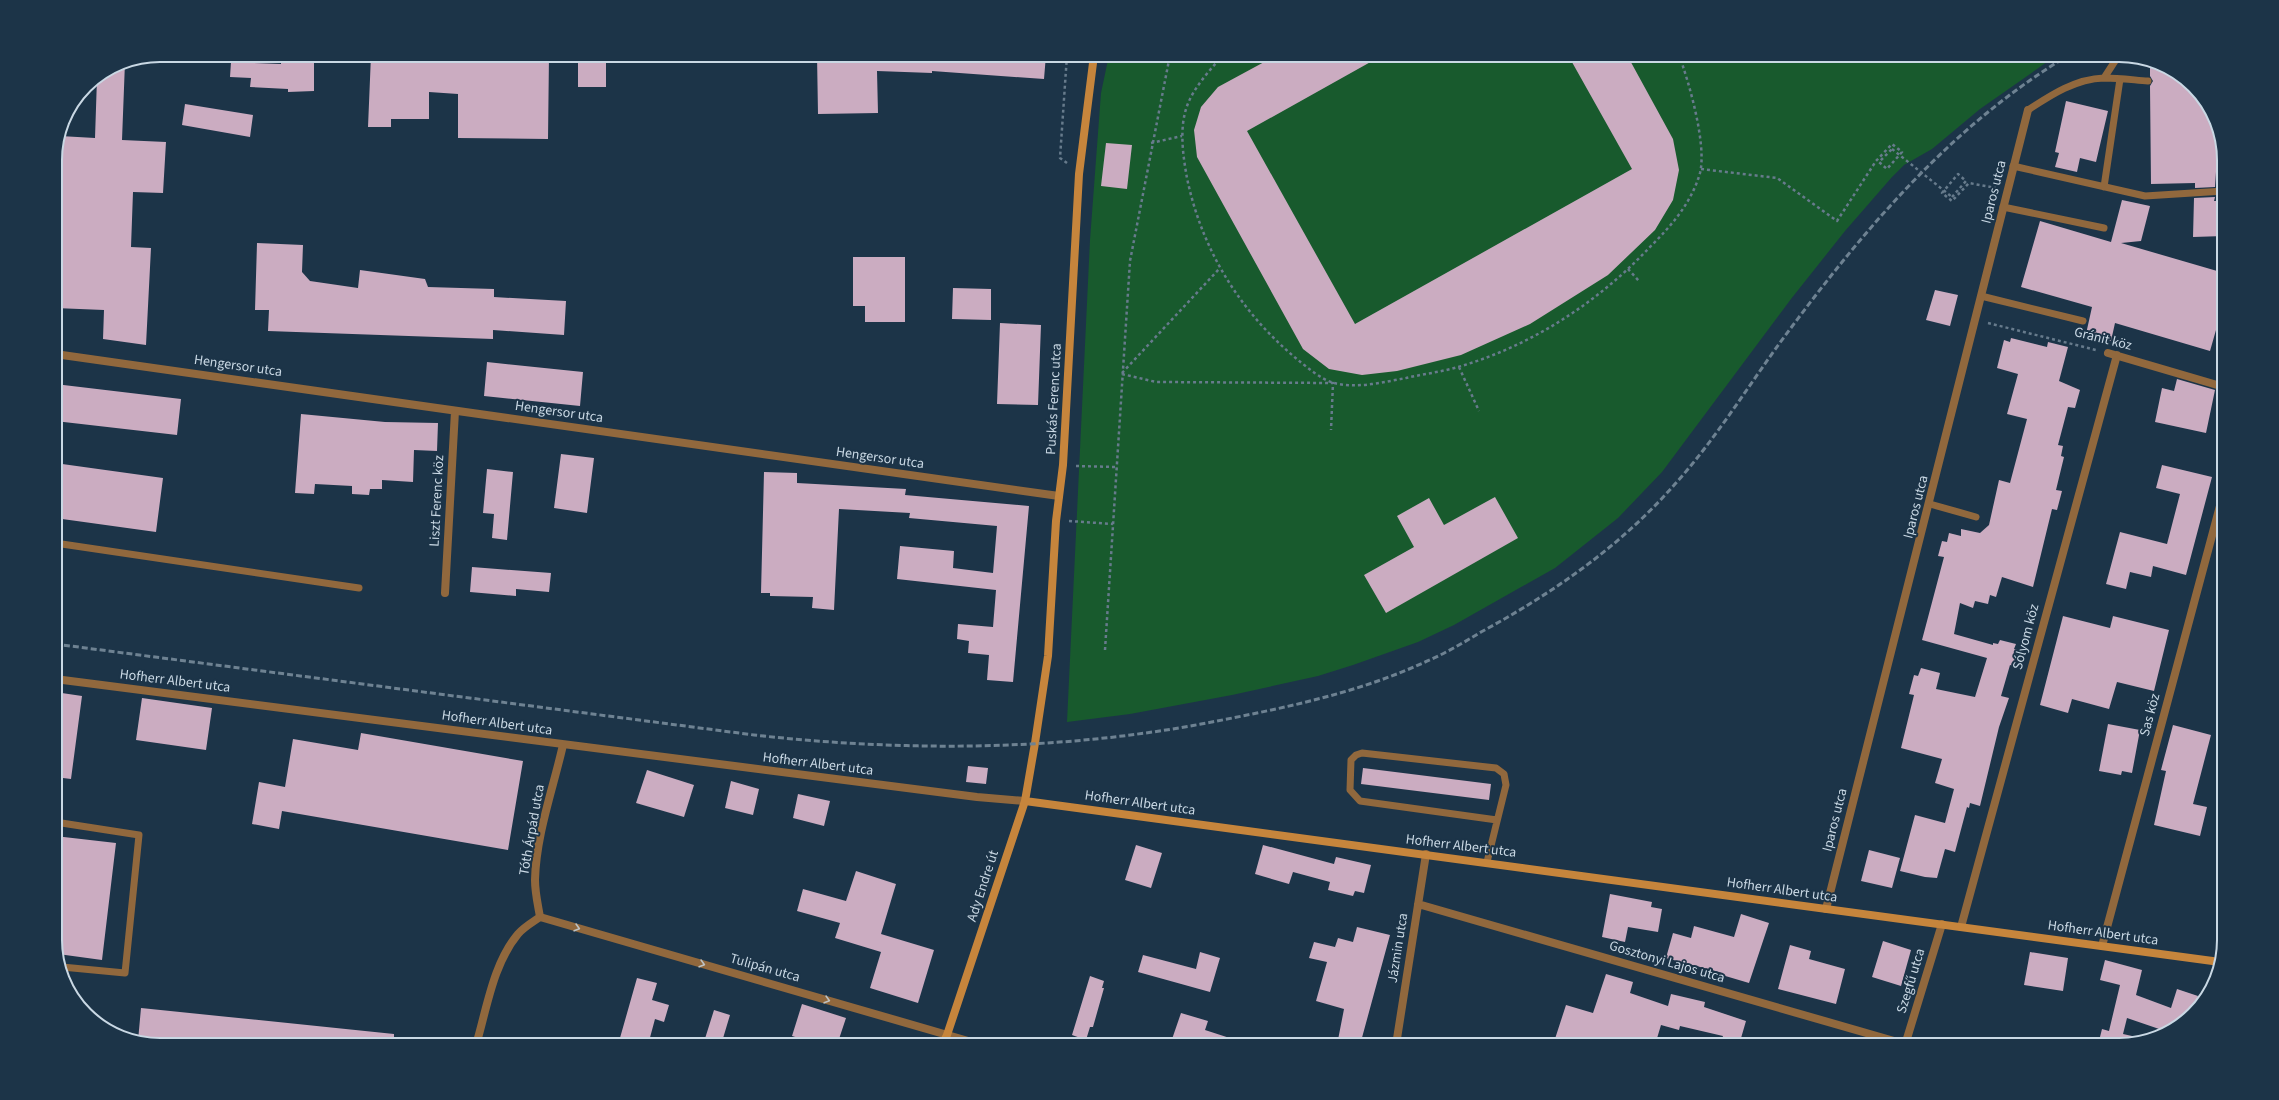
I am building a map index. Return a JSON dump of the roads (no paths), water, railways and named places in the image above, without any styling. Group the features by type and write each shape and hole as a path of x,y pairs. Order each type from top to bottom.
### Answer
{"street":[{"name":"Puskás Ferenc utca","path":"1035,743 1048,656 1056,521 1063,465 1079,174 1093,62"},
{"name":"Iparos utca","path":"1826,909 1930,504 2028,110"},
{"name":"Gránit köz","path":"2108,353 2217,385"},
{"name":"Hengersor utca","path":"62,355 1059,496"},
{"name":"Sólyom köz","path":"1961,927 2117,355"},
{"name":"Liszt Ferenc köz","path":"445,593 455,411"},
{"name":"Sas köz","path":"2102,946 2217,517"},
{"name":"Hofherr Albert utca","path":"62,680 563,745 977,797 1025,801 1487,862 2214,961"},
{"name":"Ady Endre út","path":"946,1038 1025,801 1035,743"},
{"name":"Tóth Árpád utca","path":"540,917 536,888 536,865 548,802 563,745"},
{"name":"Jázmin utca","path":"1397,1038 1426,854"},
{"name":"Gosztonyi Lajos utca","path":"1418,904 1882,1038"},
{"name":"Tulipán utca","path":"540,917 958,1038"},
{"path":"478,1038 497,972 509,947 519,932 540,917"},
{"name":"Szegfű utca","path":"1908,1038 1942,924"}],"lane":[{"path":"2104,78 2114,62"},
{"path":"2028,110 2065,87 2104,78 2148,81"},
{"path":"2104,187 2120,79"},
{"path":"2013,166 2145,196 2217,191"},
{"path":"2004,207 2104,228"},
{"path":"1981,296 2083,320"},
{"path":"1930,504 1976,518"},
{"path":"62,544 359,588"},
{"path":"1487,862 1506,785 1504,774 1496,768 1362,753 1356,755 1351,760 1350,790 1360,801 1497,820"},
{"path":"62,823 139,835 124,972 65,967"}],"railway":[{"path":"62,645 754,735 811,741 869,744 984,746 1099,739 1155,732 1212,722 1293,705 1347,691 1400,673 1432,659 1508,617 1585,567 1632,528 1654,507 1703,451 1779,344 1842,262 1875,223 1946,149 1985,115 2026,83 2058,62"}]}
